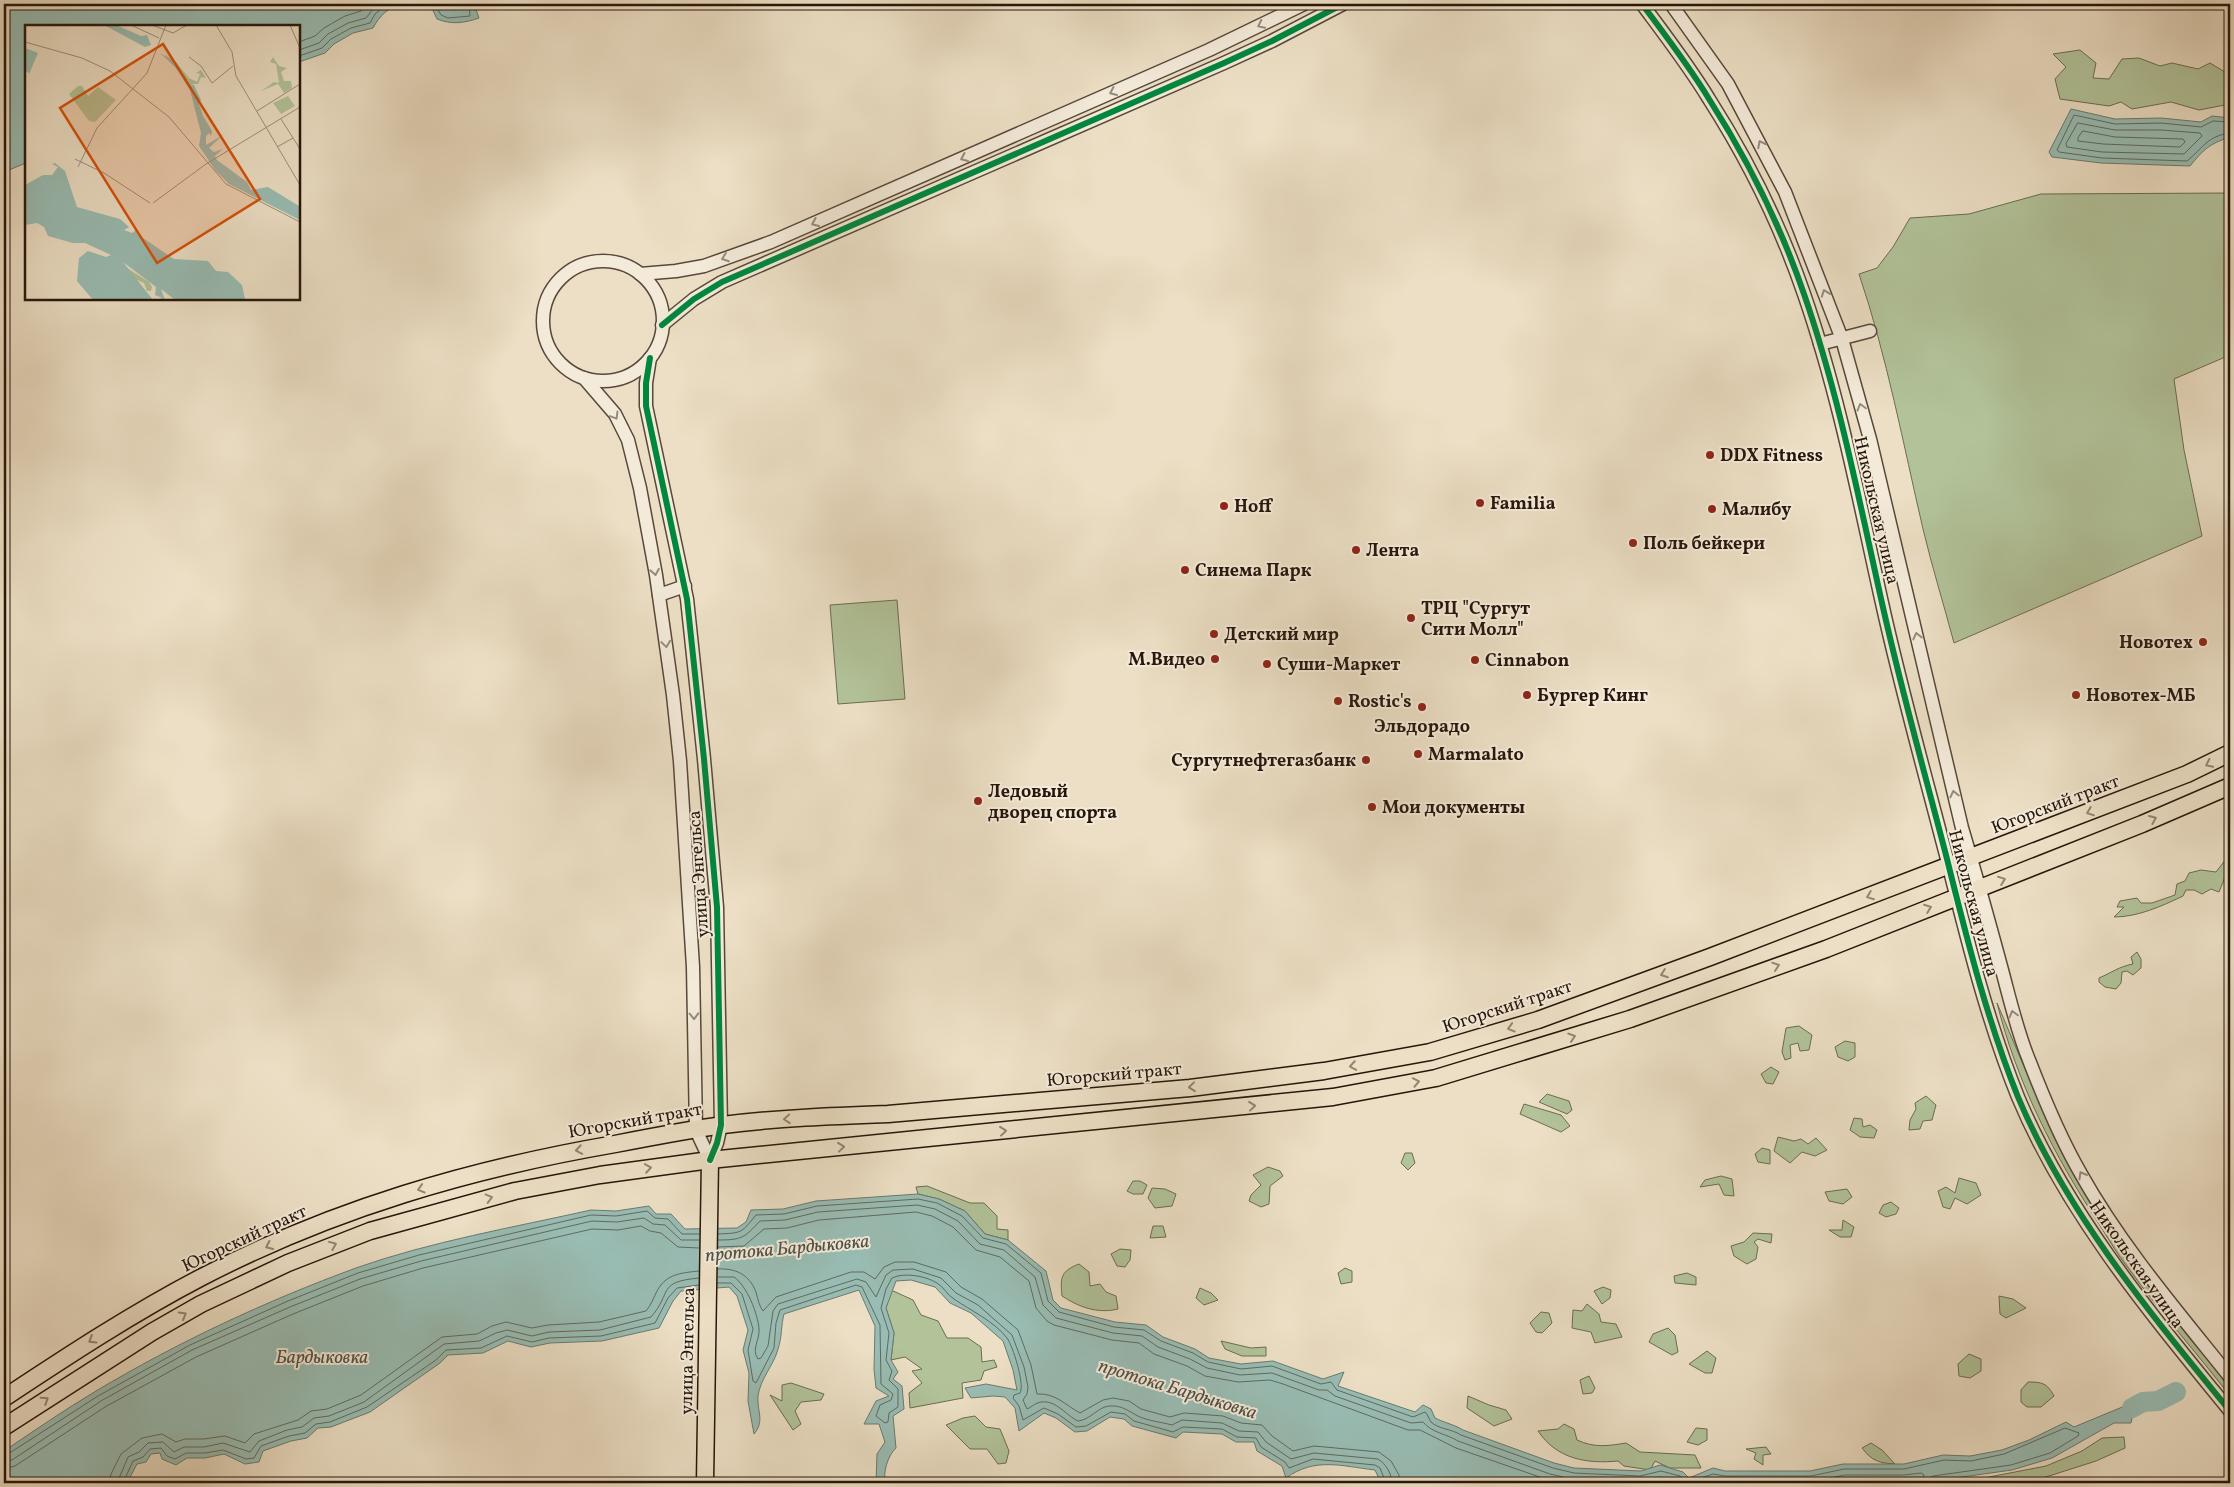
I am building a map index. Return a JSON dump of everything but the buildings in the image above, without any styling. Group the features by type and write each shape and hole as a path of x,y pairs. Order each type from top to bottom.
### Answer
{"main road":[{"name":"Югорский тракт","path":"4,1398 71,1353 133,1315 204,1276 296,1234 379,1201 483,1170 537,1158 720,1125 888,1114 1190,1088 1324,1071 1430,1052 1547,1016 1710,957 1949,867 2187,774 2230,753"},
{"path":"4,1427 107,1360 201,1304 288,1263 370,1231 515,1191 600,1174 710,1160 1333,1097 1436,1078 1630,1019 1826,949 2142,824 2230,786"},
{"name":"улица Энгельса","path":"705,1483 710,1160"}],"street":[{"path":"640,274 704,266 771,242 1209,50 1304,4"},
{"path":"662,325 694,299 722,282 1240,55 1343,4"},
{"name":"Никольская улица","path":"1642,4 1708,96 1732,136 1766,203 1789,255 1820,344 1847,444 1907,710 1990,1020 2005,1064 2034,1131 2062,1182 2111,1258 2175,1343 2230,1411"},
{"name":"Никольская улица","path":"1671,4 1728,84 1785,192 1842,339 1870,439 1962,828 2016,1022 2029,1060 2056,1125 2080,1173 2104,1212 2230,1378"},
{"path":"590,262 611,262 626,266 648,281 658,299 662,325 660,340 643,366 625,377 605,381 584,378 566,368 552,353 544,334 544,313 550,293 559,280 571,270 590,262"},
{"path":"1820,344 1870,331"},
{"name":"улица Энгельса","path":"650,358 646,383 646,406 650,434 684,586 704,759 717,907 720,1125 717,1143 710,1160"},
{"name":"улица Энгельса","path":"584,378 614,414 628,440 640,488 659,596 673,695 686,850 693,967 696,1130 710,1160"},
{"path":"659,596 684,586"}],"green space":[{"path":"2080,50 2096,63 2093,78 2109,79 2122,59 2139,58 2160,66 2172,63 2198,69 2210,63 2230,75 2230,104 2199,110 2171,102 2132,109 2121,102 2109,106 2060,99 2055,79 2066,67 2053,54"},
{"path":"2230,193 2230,355 2174,379 2184,450 2202,536 1954,643 1927,543 1886,368 1859,274 1877,268 1893,247 1910,218 1969,214 2041,194"},
{"path":"897,600 905,699 838,704 830,605"},
{"path":"2230,854 2230,879 2225,877 2219,892 2211,889 2202,894 2194,890 2186,890 2183,896 2158,907 2141,913 2114,917 2124,907 2117,907 2120,901 2137,898 2141,903 2152,903 2175,895 2177,884 2185,881 2189,873 2201,870 2216,872"},
{"path":"2137,952 2141,959 2141,968 2133,975 2127,971 2122,972 2121,983 2116,989 2105,987 2099,982 2099,978 2119,968 2133,964 2131,957"},
{"path":"1997,1003 2054,1137 2086,1195 2230,1386 2230,1396 2124,1263 2067,1172 2026,1090 2005,1033"},
{"path":"1799,1026 1812,1035 1809,1050 1800,1051 1798,1043 1790,1045 1791,1058 1785,1060 1782,1052 1786,1028"},
{"path":"1845,1041 1855,1043 1855,1057 1848,1061 1838,1057 1835,1047"},
{"path":"1771,1067 1779,1072 1773,1084 1766,1083 1761,1074"},
{"path":"1547,1094 1569,1101 1572,1110 1567,1114 1539,1102"},
{"path":"1926,1096 1936,1105 1932,1120 1923,1121 1920,1129 1909,1130 1910,1120 1916,1109 1915,1103"},
{"path":"1524,1104 1561,1115 1570,1126 1561,1132 1520,1114"},
{"path":"1854,1118 1862,1119 1863,1127 1870,1125 1877,1130 1874,1138 1860,1137 1850,1130"},
{"path":"1778,1137 1794,1141 1801,1139 1808,1144 1816,1138 1827,1150 1815,1156 1802,1152 1790,1163 1774,1151"},
{"path":"1762,1148 1770,1150 1770,1164 1758,1162 1755,1154"},
{"path":"1405,1153 1412,1153 1415,1163 1408,1170 1401,1163"},
{"path":"1268,1167 1280,1171 1283,1176 1270,1186 1269,1204 1261,1207 1249,1201 1251,1195 1261,1185 1253,1175"},
{"path":"1721,1176 1732,1179 1734,1196 1724,1195 1719,1184 1700,1187 1705,1180"},
{"path":"1959,1178 1976,1183 1981,1195 1967,1204 1955,1198 1950,1209 1943,1207 1938,1191 1946,1187 1955,1193"},
{"path":"1133,1181 1140,1181 1147,1185 1143,1194 1133,1194 1127,1191"},
{"path":"927,1186 970,1203 984,1203 997,1216 997,1229 1008,1230 1008,1240 985,1234 965,1211 939,1199 918,1194 916,1187"},
{"path":"1152,1188 1165,1189 1176,1194 1172,1206 1155,1208 1148,1198"},
{"path":"1847,1189 1852,1197 1843,1204 1829,1201 1825,1192"},
{"path":"1891,1202 1899,1208 1896,1214 1886,1217 1879,1213 1883,1205"},
{"path":"1843,1220 1854,1227 1851,1237 1840,1237 1829,1230 1842,1230"},
{"path":"1153,1226 1163,1226 1166,1237 1150,1238"},
{"path":"1753,1233 1772,1234 1771,1243 1758,1239 1754,1242 1758,1247 1756,1259 1747,1264 1734,1256 1731,1246 1744,1242"},
{"path":"1120,1249 1131,1250 1130,1260 1125,1267 1117,1266 1111,1254"},
{"path":"1079,1264 1089,1272 1090,1286 1100,1284 1106,1292 1116,1296 1118,1309 1096,1310 1075,1303 1062,1296 1061,1284 1065,1272"},
{"path":"1345,1268 1352,1271 1352,1282 1341,1284 1338,1273"},
{"path":"1687,1273 1696,1277 1696,1285 1675,1283 1674,1276"},
{"path":"1603,1287 1611,1290 1610,1298 1602,1304 1594,1291"},
{"path":"1200,1288 1211,1293 1218,1300 1204,1305 1196,1298"},
{"path":"891,1290 913,1300 921,1315 938,1321 947,1338 968,1338 981,1347 982,1362 994,1360 997,1367 984,1371 981,1380 962,1383 963,1398 910,1408 909,1393 922,1383 912,1371 922,1369 905,1357 891,1360 894,1333 886,1308"},
{"path":"1999,1296 2013,1299 2026,1308 2006,1318 2000,1314"},
{"path":"1587,1304 1599,1314 1601,1322 1616,1324 1622,1337 1595,1343 1591,1332 1572,1328 1573,1310 1582,1311"},
{"path":"1541,1312 1549,1313 1552,1323 1542,1333 1536,1332 1530,1323"},
{"path":"1668,1328 1675,1335 1678,1352 1672,1355 1649,1342 1653,1334"},
{"path":"1221,1341 1251,1348 1266,1347 1266,1356 1242,1356 1225,1349"},
{"path":"1707,1351 1716,1358 1712,1373 1705,1373 1689,1364"},
{"path":"1969,1354 1981,1359 1981,1371 1970,1378 1959,1376 1958,1364"},
{"path":"1589,1376 1595,1388 1592,1393 1583,1394 1580,1380"},
{"path":"2028,1382 2044,1384 2054,1396 2041,1407 2027,1407 2021,1402 2021,1390"},
{"path":"791,1383 824,1394 821,1400 801,1402 795,1411 801,1424 793,1430 770,1395 782,1401 782,1385"},
{"path":"1468,1396 1506,1410 1512,1419 1494,1426 1467,1408"},
{"path":"975,1416 986,1427 1000,1429 1009,1451 1006,1463 998,1464 987,1449 970,1449 946,1425 963,1418"},
{"path":"1564,1424 1574,1429 1577,1440 1583,1443 1601,1446 1626,1443 1640,1452 1695,1455 1701,1468 1670,1468 1655,1461 1650,1470 1624,1466 1618,1461 1595,1462 1573,1458 1554,1448 1538,1431 1558,1429"},
{"path":"1696,1428 1707,1429 1707,1440 1698,1445 1687,1442"},
{"path":"2124,1437 2125,1448 2096,1461 2027,1483 1958,1483 2046,1466 2082,1451 2102,1438"},
{"path":"1871,1443 1882,1450 1895,1464 1880,1462 1869,1456 1862,1448"},
{"path":"1766,1447 1771,1454 1763,1455 1763,1465 1754,1459 1756,1453 1746,1449"}],"water":[{"path":"4,4 401,4 392,8 378,19 373,28 353,33 334,44 325,53 300,62 300,25 25,25 25,163 4,172"},
{"path":"430,4 474,4 479,18 458,23 442,21 437,19"},
{"path":"2071,109 2115,119 2161,118 2201,122 2212,116 2230,118 2230,137 2207,148 2190,166 2101,163 2052,157 2049,152"},
{"name":"Бардыковка","path":"918,1194 939,1199 965,1211 985,1234 1008,1240 1046,1271 1053,1300 1061,1308 1115,1322 1146,1325 1163,1337 1195,1349 1209,1358 1241,1364 1273,1361 1323,1379 1344,1372 1338,1386 1415,1412 1423,1405 1431,1409 1435,1418 1463,1430 1554,1463 1574,1468 1641,1471 1660,1465 1683,1472 1689,1478 1713,1468 1725,1471 1810,1471 1843,1464 1904,1464 1943,1455 1970,1456 2002,1450 2029,1440 2066,1422 2074,1427 2144,1398 2158,1401 2134,1409 2131,1423 2114,1423 2052,1458 2012,1470 1919,1483 1381,1483 1375,1470 1340,1465 1307,1467 1286,1478 1282,1466 1257,1451 1254,1442 1236,1442 1222,1434 1183,1432 1176,1438 1132,1426 1124,1419 1110,1417 1087,1431 1075,1432 1056,1418 1044,1413 1019,1431 1015,1408 1005,1397 971,1398 965,1388 986,1384 1017,1390 1013,1370 1003,1341 971,1313 950,1303 935,1287 911,1280 896,1281 886,1308 894,1333 891,1360 898,1372 893,1379 902,1386 904,1409 893,1416 896,1448 890,1455 886,1465 886,1483 876,1483 877,1454 885,1442 879,1424 864,1424 876,1401 889,1396 876,1388 874,1369 875,1326 859,1290 784,1314 776,1355 759,1390 760,1420 754,1434 748,1401 749,1373 743,1350 748,1330 737,1296 729,1287 681,1291 673,1301 659,1328 602,1341 550,1343 531,1347 508,1341 483,1353 448,1355 440,1363 370,1412 331,1427 318,1428 307,1438 291,1441 263,1451 259,1462 245,1464 224,1454 205,1458 187,1458 176,1465 162,1459 160,1453 151,1454 146,1462 137,1464 127,1483 4,1483 4,1451 96,1391 191,1339 256,1308 322,1281 384,1259 472,1236 591,1210 616,1211 649,1206 656,1214 671,1214 685,1229 737,1228 746,1222 751,1210 783,1209 816,1201"}],"waterway":[{"name":"протока Бардыковка","path":"2132,1408 2143,1402 2158,1401 2176,1392"}],"cycle path":[{"path":"662,325 694,299 722,282 1224,63 1272,41 1343,4"},
{"path":"1642,4 1677,51 1737,146 1774,219 1804,294 1838,409 1897,667 1970,949 1987,1009 2018,1097 2038,1140 2061,1182 2113,1262 2230,1411"},
{"path":"650,358 646,383 646,406 687,599 717,907 721,1125 717,1143 710,1160"}],"place":[{"name":"DDX Fitness","path":"1710,455"},
{"name":"Familia","path":"1480,503"},
{"name":"Hoff","path":"1224,506"},
{"name":"Малибу","path":"1712,509"},
{"name":"Поль бейкери","path":"1633,543"},
{"name":"Лента","path":"1356,550"},
{"name":"Синема Парк","path":"1185,570"},
{"name":"ТРЦ \"Сургут Сити Молл\"","path":"1411,618"},
{"name":"Детский мир","path":"1214,634"},
{"name":"Новотех","path":"2203,642"},
{"name":"М.Видео","path":"1215,659"},
{"name":"Cinnabon","path":"1475,660"},
{"name":"Суши-Маркет","path":"1267,664"},
{"name":"Бургер Кинг","path":"1527,695"},
{"name":"Новотех-МБ","path":"2076,695"},
{"name":"Rostic's","path":"1338,701"},
{"name":"Эльдорадо","path":"1422,707"},
{"name":"Marmalato","path":"1418,754"},
{"name":"Сургутнефтегазбанк","path":"1366,760"},
{"name":"Ледовый дворец спорта","path":"978,801"},
{"name":"Мои документы","path":"1372,807"}]}
